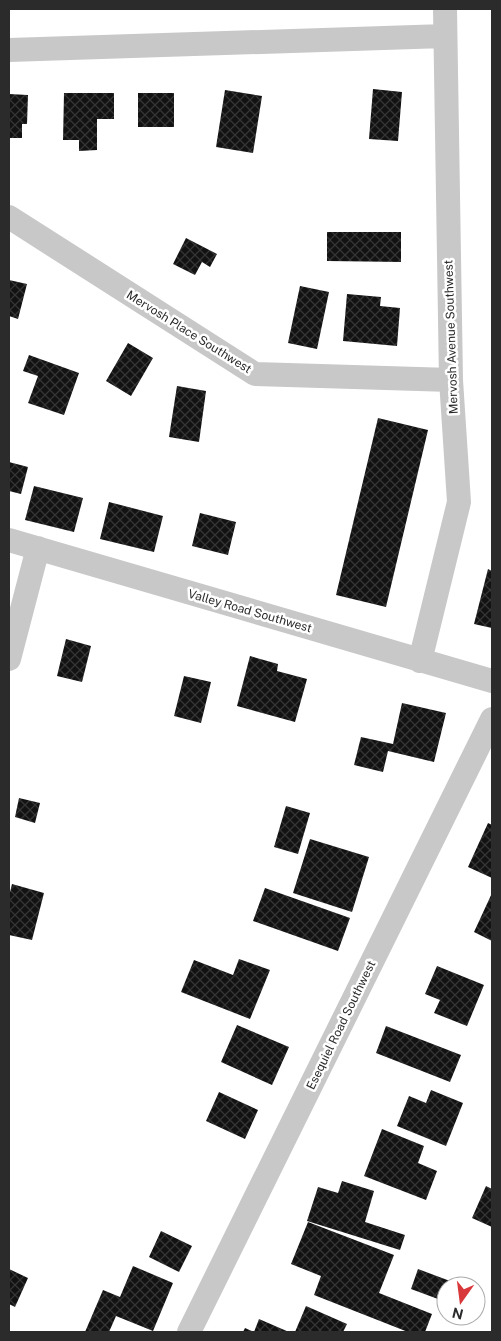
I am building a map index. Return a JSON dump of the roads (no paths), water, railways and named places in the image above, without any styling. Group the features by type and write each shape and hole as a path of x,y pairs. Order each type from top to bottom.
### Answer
{"street":[{"name":"Mervosh Avenue Southwest","path":"420,661 459,502 451,380 445,9"},
{"path":"9,50 445,36"},
{"name":"Mervosh Place Southwest","path":"9,217 255,374 451,380"},
{"name":"Valley Road Southwest","path":"9,540 492,681"},
{"path":"9,659 38,548"},
{"name":"Esequiel Road Southwest","path":"189,1332 492,719"}]}
